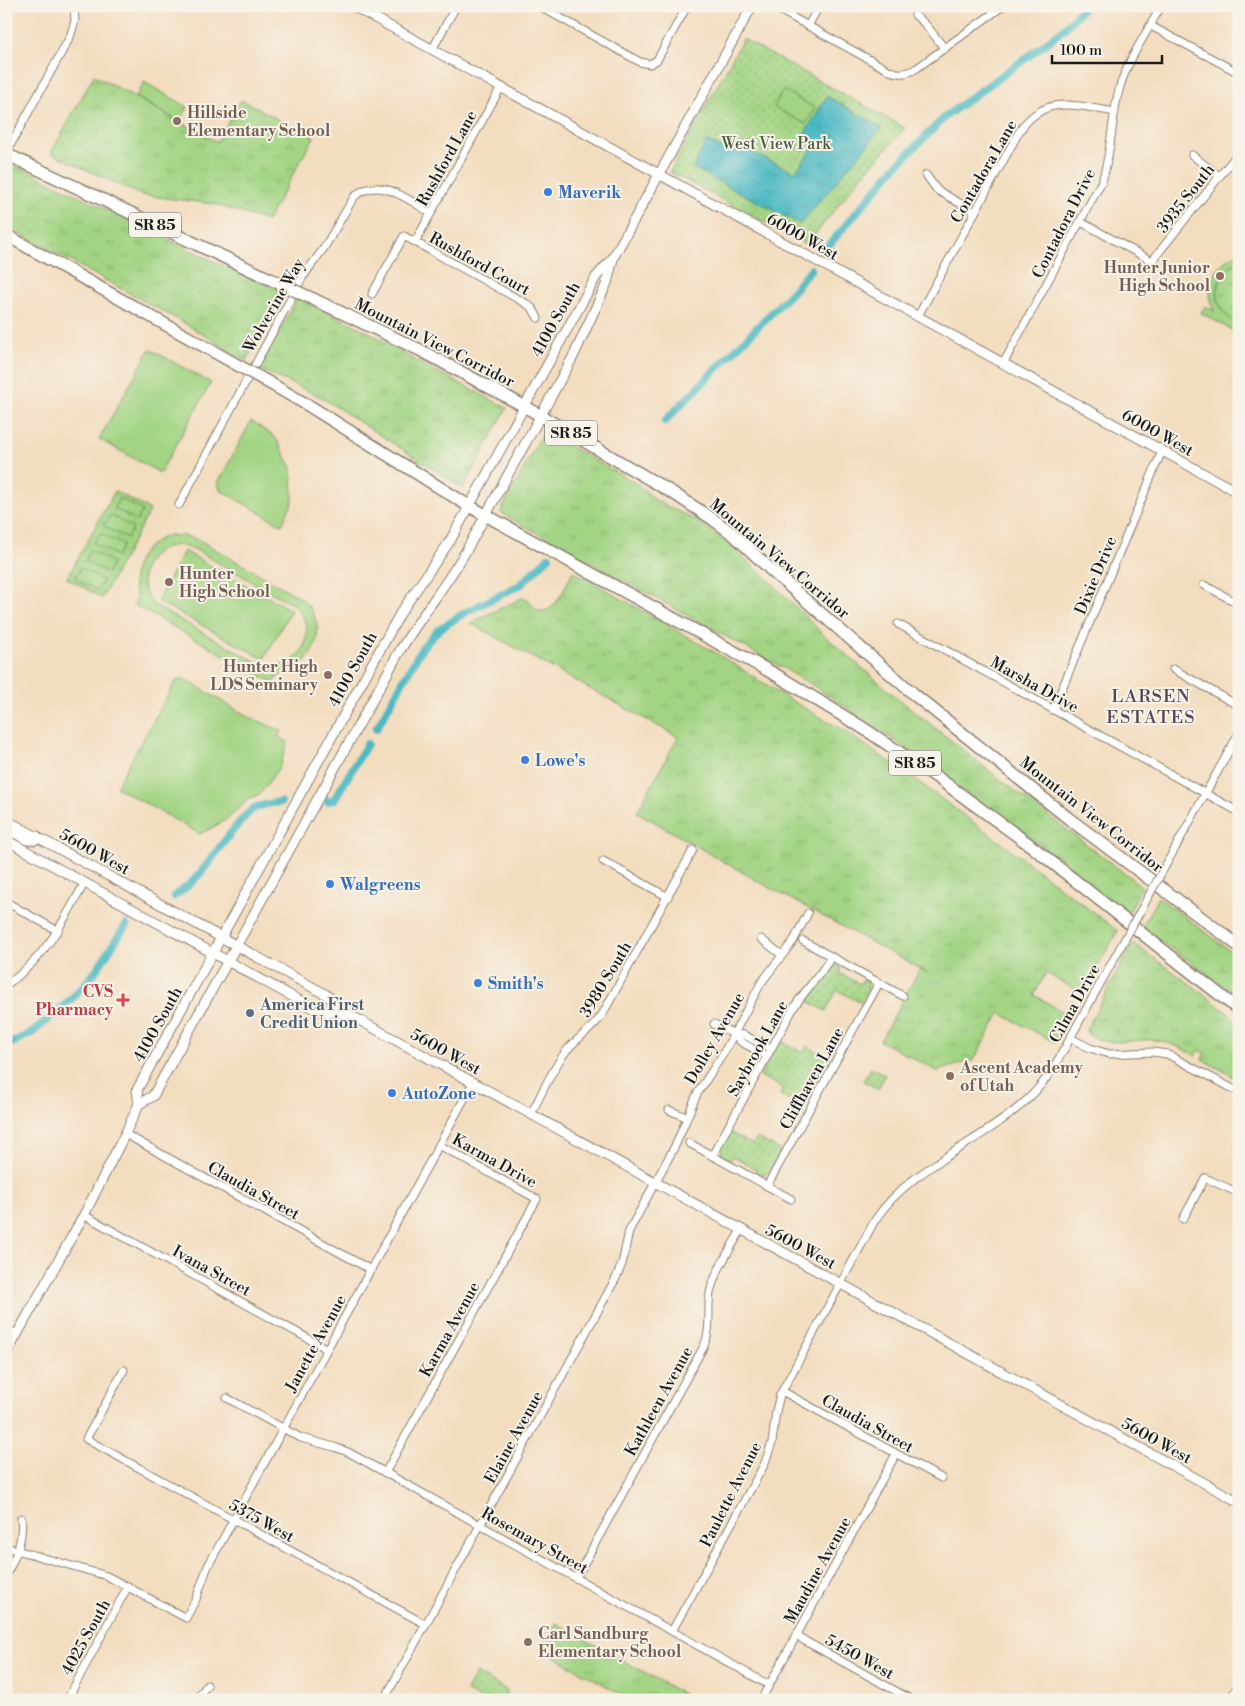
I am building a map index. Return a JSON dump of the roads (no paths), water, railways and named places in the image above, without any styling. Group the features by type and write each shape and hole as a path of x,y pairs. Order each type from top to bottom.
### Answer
{"highway":[{"name":"Mountain View Corridor","path":"6,154 422,351 541,415 694,506 734,535 770,570 916,696 1068,818 1239,946"},
{"name":"SR 85","path":"6,235 311,407 469,506 786,680 891,746 1030,845 1239,1010"}],"main road":[{"name":"6000 West","path":"353,6 1239,493"},
{"name":"4100 South","path":"6,1354 84,1215 125,1134 139,1104 137,1090 394,624 434,566 469,506 596,277 613,258 752,6"},
{"name":"4100 South","path":"139,1104 153,1096 402,646 417,621 458,564 486,515 574,355 599,303 607,283 613,258"},
{"name":"5600 West","path":"6,820 325,994 350,1015 1239,1502"},
{"path":"6,828 27,840 35,840 37,836"},
{"name":"5600 West","path":"6,840 317,1010 350,1015"},
{"path":"6,1330 17,1335"}],"street":[{"path":"6,154 68,42 73,31 74,6"},
{"path":"432,50 456,6"},
{"path":"539,6 640,62 650,64 657,60 687,6"},
{"path":"772,6 898,73 914,71 1003,6"},
{"path":"808,26 819,6"},
{"name":"Contadora Drive","path":"1003,364 1097,193 1105,172 1115,112 1123,79 1161,6"},
{"path":"915,15 945,48"},
{"path":"1151,26 1239,73"},
{"name":"Rushford Lane","path":"415,242 501,87"},
{"name":"Contadora Lane","path":"918,316 1019,132 1034,115 1047,107 1069,104 1115,112"},
{"name":"3935 South","path":"1081,222 1152,261 1239,152"},
{"path":"1192,155 1219,176"},
{"path":"926,176 932,186 939,192 975,212"},
{"name":"Wolverine Way","path":"178,505 302,278 324,248 354,197 360,191 368,188 381,187 432,213"},
{"name":"Rushford Court","path":"372,294 404,236 527,304 533,309 538,318"},
{"name":"Dixie Drive","path":"1053,710 1162,451"},
{"path":"1204,585 1239,604"},
{"name":"Marsha Drive","path":"898,624 1239,812"},
{"path":"1173,669 1239,706"},
{"name":"Cilma Drive","path":"841,1284 871,1227 889,1203 916,1178 1004,1118 1029,1098 1050,1073 1239,733"},
{"name":"3980 South","path":"530,1114 563,1056 575,1042 596,1024 602,1015 693,850"},
{"path":"603,861 668,897"},
{"path":"6,985 37,959 58,931 85,882"},
{"path":"6,902 58,931"},
{"name":"Dolley Avenue","path":"655,1183 676,1144 686,1117 700,1089 720,1059 761,983 796,936 808,913"},
{"path":"761,939 782,955"},
{"path":"803,942 903,996"},
{"name":"Saybrook Lane","path":"712,1156 799,1000 821,974 831,957"},
{"name":"Cliffhaven Lane","path":"767,1186 879,983"},
{"path":"714,1024 734,1034 744,1035 769,1053"},
{"path":"1070,1038 1090,1048 1109,1054 1152,1052 1166,1054 1239,1092"},
{"name":"Janette Avenue","path":"128,1586 186,1618 196,1599 208,1566 473,1083"},
{"path":"669,1110 686,1117"},
{"name":"Claudia Street","path":"125,1134 371,1270"},
{"path":"689,1143 791,1199"},
{"name":"Karma Drive","path":"439,1145 537,1199"},
{"path":"1183,1219 1205,1178 1239,1192"},
{"name":"Elaine Avenue","path":"384,1700 616,1278 622,1264 629,1232 655,1183"},
{"name":"Karma Avenue","path":"385,1473 537,1199"},
{"name":"Ivana Street","path":"84,1215 327,1350"},
{"name":"Kathleen Avenue","path":"576,1578 704,1346 709,1330 709,1303 713,1283 741,1230"},
{"name":"Paulette Avenue","path":"672,1632 764,1465 772,1443 778,1403 782,1391 841,1284"},
{"name":"5375 West","path":"124,1370 86,1439 425,1624"},
{"name":"Claudia Street","path":"782,1391 941,1478"},
{"name":"Rosemary Street","path":"227,1398 307,1440 344,1450 769,1685"},
{"name":"Maudine Avenue","path":"761,1700 896,1454"},
{"path":"6,1575 18,1550 22,1533 21,1518"},
{"path":"6,1546 96,1572 128,1586"},
{"name":"4025 South","path":"66,1700 128,1586"},
{"name":"5450 West","path":"796,1636 912,1700"},
{"path":"196,1700 207,1684"},
{"path":"1230,1700 1239,1684"}],"water":[{"path":"827,96 882,128 800,224 693,168 707,141 726,150 731,143 795,172 817,143 805,133"}],"waterway":[{"path":"823,252 896,166 947,115 1064,29 1085,6"},
{"path":"665,421 791,293 811,269"},
{"path":"376,729 422,648 438,630 464,613 520,585 549,557"},
{"path":"328,801 334,800 367,744"},
{"path":"174,896 202,871 233,830 251,811 261,806 281,802"},
{"path":"6,1046 33,1032 72,998 93,975 126,925"}],"place":[{"name":"Hillside Elementary School","path":"177,121"},
{"name":"Maverik","path":"548,192"},
{"name":"Hunter Junior High School","path":"1220,276"},
{"name":"Hunter High School","path":"169,582"},
{"name":"Hunter High LDS Seminary","path":"328,675"},
{"name":"Lowe's","path":"525,760"},
{"name":"Walgreens","path":"330,884"},
{"name":"Smith's","path":"478,983"},
{"name":"CVS Pharmacy","path":"123,1000"},
{"name":"America First Credit Union","path":"250,1013"},
{"name":"Ascent Academy of Utah","path":"950,1076"},
{"name":"AutoZone","path":"392,1093"},
{"name":"Carl Sandburg Elementary School","path":"528,1642"}],"district":[{"name":"LARSEN ESTATES","path":"1151,706"}],"park label":[{"name":"West View Park","path":"776,143"}]}
